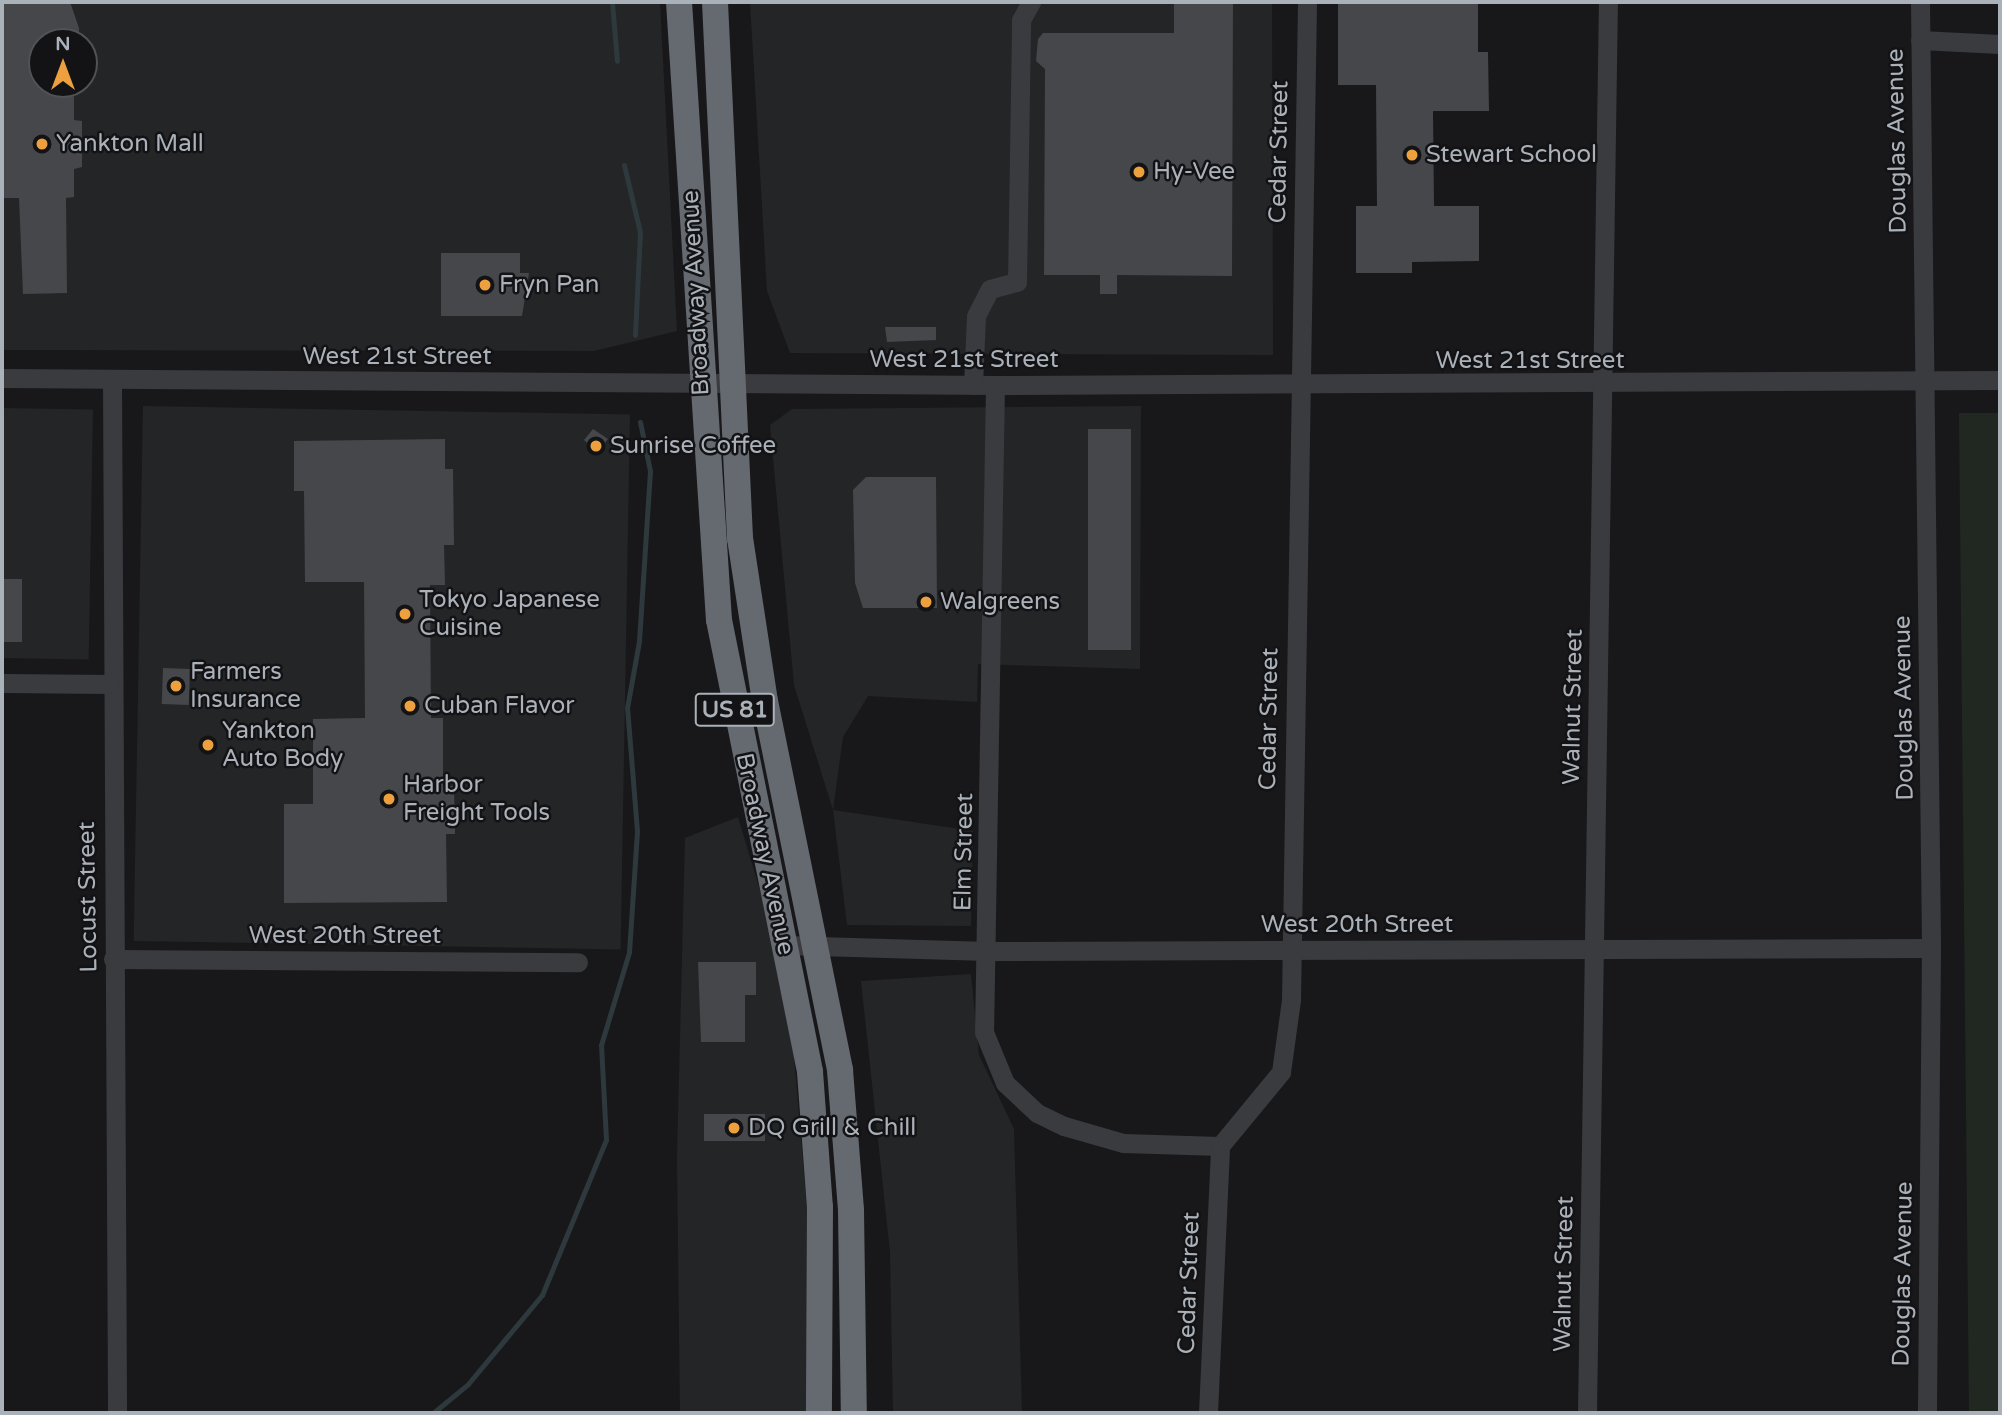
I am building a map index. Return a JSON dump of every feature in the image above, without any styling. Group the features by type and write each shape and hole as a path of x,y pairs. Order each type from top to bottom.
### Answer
{"highway":[{"name":"Broadway Avenue","path":"679,2 701,384 719,620 810,1072 816,1139 819,1413"},
{"name":"Broadway Avenue","path":"715,2 733,384 751,614 817,946 847,1130 855,1413"}],"street":[{"name":"Elm Street","path":"1031,2 1021,20 1017,282 1003,286 989,310 985,385 988,951 984,1032 994,1065 1019,1099 1064,1126 1105,1140 1220,1146"},
{"name":"Cedar Street","path":"1208,1413 1220,1146 1280,1072 1291,1000 1298,385 1307,2"},
{"name":"Walnut Street","path":"1587,1413 1608,2"},
{"name":"Douglas Avenue","path":"1920,2 1931,948 1927,1413"},
{"path":"1920,40 2000,44"},
{"name":"West 21st Street","path":"2,378 985,385 1602,385 2000,380"},
{"name":"Locust Street","path":"112,379 110,684 117,1413"},
{"path":"2,683 110,684"},
{"name":"West 20th Street","path":"784,946 988,951 1931,948"},
{"name":"West 20th Street","path":"113,959 578,962"}],"shaded area":[{"path":"2,2 660,2 677,331 594,351 2,350"},
{"path":"750,2 1272,2 1273,355 790,353 767,291"},
{"path":"143,406 630,414 621,949 134,941"},
{"path":"1141,406 1140,669 978,664 977,702 868,696 843,737 833,810 794,685 770,425 792,409"},
{"path":"2,408 93,410 89,660 2,658"},
{"path":"1959,413 2000,413 2000,1413 1969,1413"},
{"path":"833,810 973,831 971,926 847,925"},
{"path":"738,817 774,937 794,1055 807,1210 807,1413 680,1413 677,1157 685,838"},
{"path":"971,974 979,1055 1014,1129 1022,1413 893,1413 890,1252 861,981"}],"building":[{"name":"Yankton Mall","path":"2,2 70,2 79,28 28,28 28,98 74,98 74,120 82,121 82,167 74,169 74,197 66,198 67,293 23,294 19,198 2,198"},
{"name":"Hy-Vee","path":"1174,2 1233,2 1232,276 1117,275 1117,294 1100,294 1100,275 1044,275 1045,69 1036,61 1038,39 1043,33 1174,33"},
{"path":"1338,2 1478,2 1478,52 1488,52 1489,111 1433,111 1434,206 1479,206 1479,261 1412,262 1412,273 1356,273 1356,206 1377,206 1376,85 1338,85"},
{"name":"Fryn Pan","path":"441,253 520,253 520,273 529,273 522,316 441,316"},
{"path":"885,327 936,327 936,340 887,342"},
{"name":"Sunrise Coffee","path":"593,429 608,439 597,452 584,440"},
{"path":"1088,429 1131,429 1131,650 1088,650"},
{"path":"445,439 445,469 453,469 454,545 444,545 445,585 430,585 431,718 443,718 443,786 454,786 455,834 446,834 447,902 284,903 284,804 313,804 313,719 365,718 364,582 305,582 304,491 294,491 294,441"},
{"name":"Walgreens","path":"866,477 936,477 937,608 863,608 855,583 853,490"},
{"path":"2,579 22,579 22,642 2,642"},
{"name":"Farmers Insurance","path":"163,668 190,669 189,705 162,704"},
{"path":"698,962 756,962 756,995 745,995 745,1042 701,1042"},
{"name":"DQ Grill & Chill","path":"704,1114 765,1114 765,1141 704,1141"}],"waterway":[{"path":"612,2 617,61"},
{"path":"624,165 640,232 635,335"},
{"path":"433,1413 468,1384 542,1295 606,1140 601,1045 629,952 637,831 627,708 639,641 650,471 640,422"}],"place":[{"name":"Yankton Mall","path":"42,144"},
{"name":"Stewart School","path":"1412,155"},
{"name":"Hy-Vee","path":"1139,172"},
{"name":"Fryn Pan","path":"485,285"},
{"name":"Sunrise Coffee","path":"596,446"},
{"name":"Walgreens","path":"926,602"},
{"name":"Tokyo Japanese Cuisine","path":"405,614"},
{"name":"Farmers Insurance","path":"176,686"},
{"name":"Cuban Flavor","path":"410,706"},
{"name":"Yankton Auto Body","path":"208,745"},
{"name":"Harbor Freight Tools","path":"389,799"},
{"name":"DQ Grill & Chill","path":"734,1128"}]}
